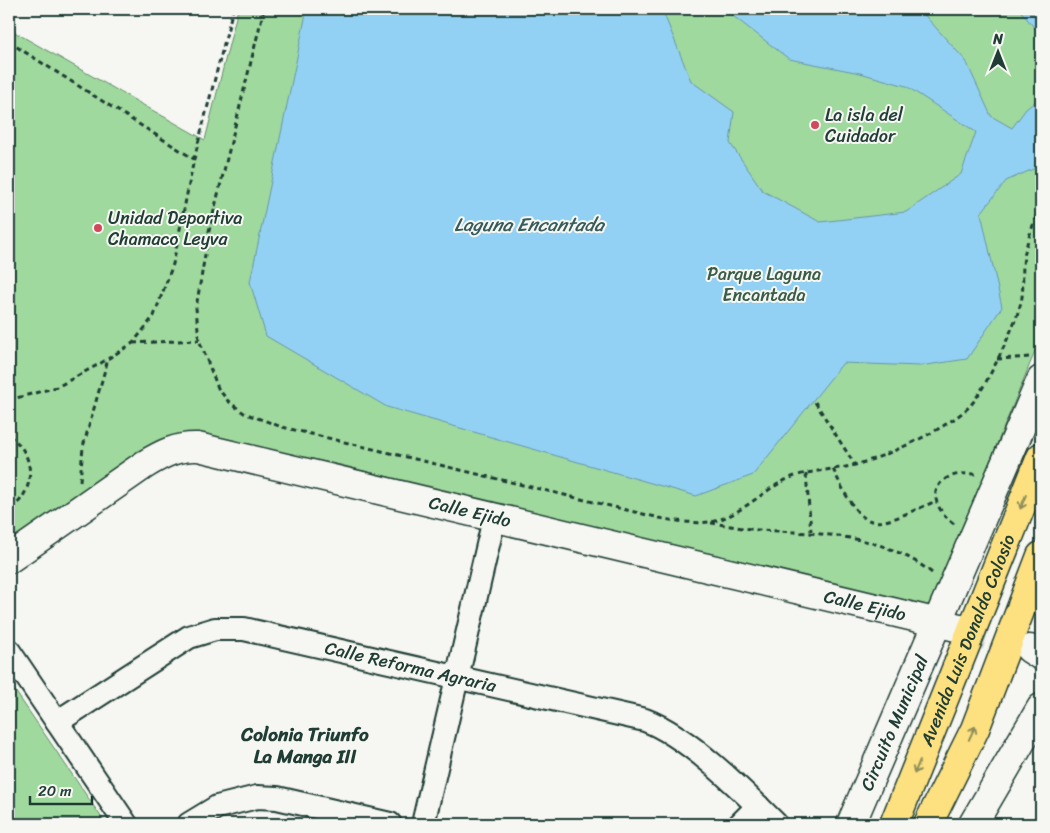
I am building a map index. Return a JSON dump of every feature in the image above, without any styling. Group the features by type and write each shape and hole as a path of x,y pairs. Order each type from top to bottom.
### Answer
{"main road":[{"name":"Avenida Luis Donaldo Colosio","path":"894,824 1041,457"},
{"name":"Avenida Luis Donaldo Colosio","path":"928,824 974,729 1041,556"}],"street":[{"name":"Avenida Luis Donaldo Colosio","path":"949,625 950,594 999,478 1037,368"},
{"name":"Calle Ejido","path":"9,559 167,452 193,447 949,625"},
{"path":"423,824 494,519"},
{"name":"Circuito Municipal","path":"851,824 949,625"},
{"name":"Calle Reforma Agraria","path":"57,722 178,643 215,629 253,630 458,678 617,712 660,725 682,740 776,824"},
{"path":"9,651 126,824"},
{"path":"973,824 1041,708"},
{"path":"189,824 217,807 237,800 257,797 287,800 390,824"},
{"path":"740,824 758,806"}],"path":[{"path":"9,400 57,387 108,359 133,343 154,316 168,282 178,243 194,159 233,9"},
{"path":"264,9 200,280 196,308 199,340 218,388 228,401 244,413 262,422 645,515 664,519 708,522 760,530 811,532 893,548 912,557 942,580 950,594"},
{"path":"9,42 194,159"},
{"path":"708,522 722,519 734,513 781,481 806,474 855,465 907,444 960,414 980,395 1020,307 1024,260 1041,203"},
{"path":"133,343 199,340"},
{"path":"86,506 80,482 81,461 108,359"},
{"path":"997,359 1037,368"},
{"path":"816,402 855,465"},
{"path":"9,436 17,442 25,454 30,474 25,494 9,510"},
{"path":"832,469 855,510 871,522 881,524 891,521 936,502"},
{"path":"806,474 811,532"},
{"path":"973,539 938,508 936,491 939,483 946,477 970,474 999,478"}],"green space":[{"name":"Parque Laguna Encantada","path":"238,9 1041,9 1041,337 930,607 454,494 341,465 188,435 163,439 9,544 9,29 205,140"},
{"path":"9,682 106,824 9,824"}],"water":[{"name":"Laguna Encantada","path":"307,9 662,9 691,81 734,112 730,143 763,191 820,222 906,212 961,174 976,132 906,86 860,73 789,59 724,9 919,9 966,61 991,116 1012,128 1026,109 1041,97 1040,166 1006,181 981,213 1002,307 967,359 920,366 843,363 753,475 696,496 387,407 266,336 250,282"},
{"path":"1019,9 1041,9 1041,36"}],"tunnel":[{"path":"960,628 1030,649"}],"place":[{"name":"La isla del Cuidador","path":"815,125"},
{"name":"Unidad Deportiva Chamaco Leyva","path":"98,228"}],"district":[{"name":"Colonia Triunfo La Manga III","path":"305,745"}]}
